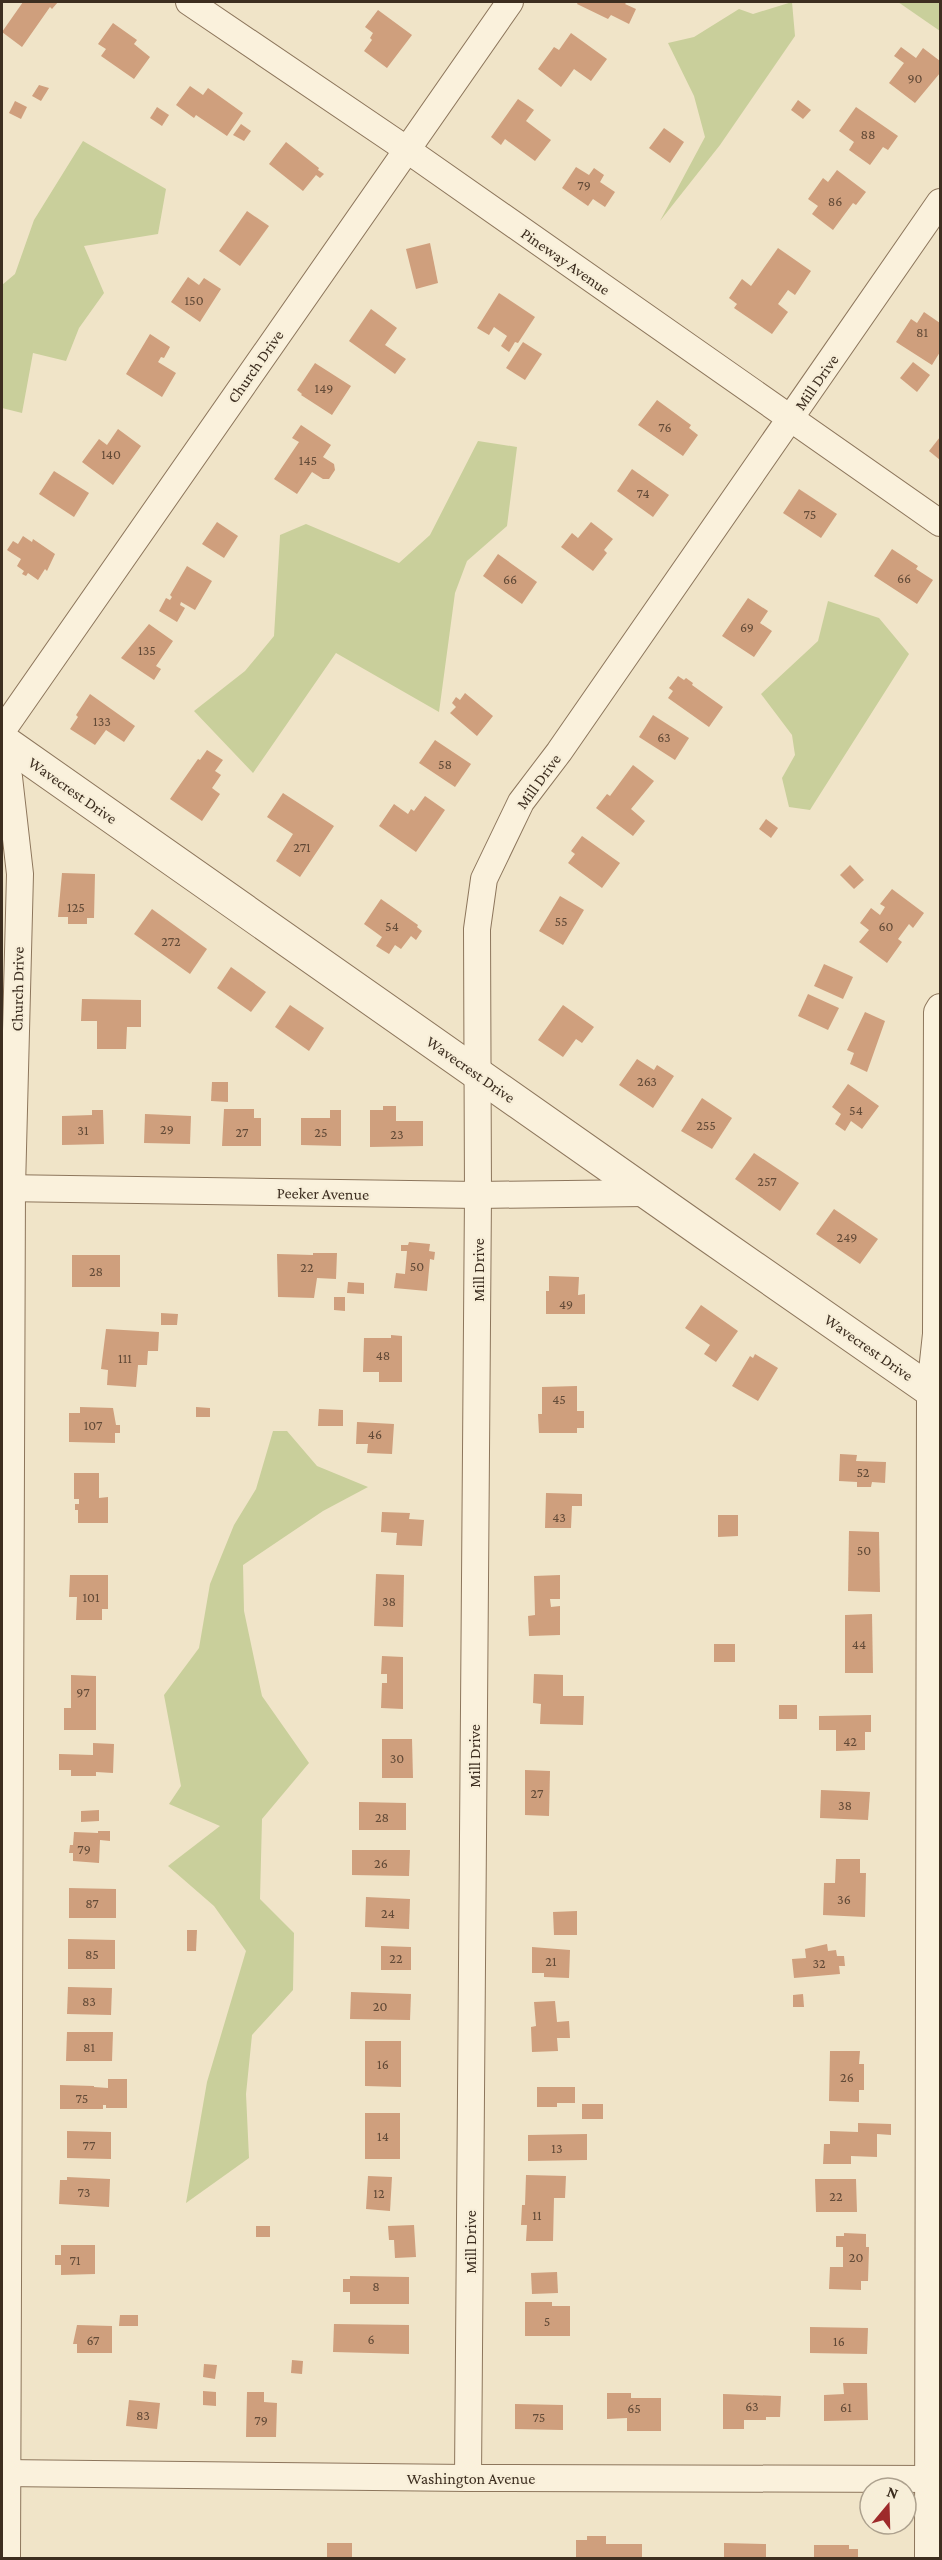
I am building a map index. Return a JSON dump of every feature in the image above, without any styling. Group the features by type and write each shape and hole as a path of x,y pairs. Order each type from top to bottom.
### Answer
{"street":[{"name":"Pineway Avenue","path":"189,2 406,149 940,523"},
{"name":"Church Drive","path":"2,731 510,2"},
{"name":"Mill Drive","path":"468,2478 478,1195 477,929 484,879 521,802 566,742 940,202"},
{"name":"Wavecrest Drive","path":"2,740 645,1193 935,1393"},
{"name":"Church Drive","path":"2,752 9,777 20,874 7,1188 4,2473 8,2559"},
{"path":"928,2559 934,2479 935,1393 937,1012 940,1007"},
{"name":"Peeker Avenue","path":"7,1188 478,1195 645,1193"},
{"name":"Washington Avenue","path":"4,2473 468,2478 934,2479"}],"green space":[{"path":"792,2 795,36 720,145 660,221 705,137 694,96 668,43 694,37 739,9 753,14"},
{"path":"898,2 940,2 940,31"},
{"path":"83,141 166,189 158,234 84,246 104,293 79,328 66,361 33,353 22,413 2,408 2,285 15,274 34,220"},
{"path":"478,441 517,447 507,526 467,561 455,593 439,712 336,653 253,773 194,711 245,671 274,636 280,535 306,524 399,563 430,535"},
{"path":"828,601 879,618 909,654 810,810 789,807 782,778 795,755 792,735 761,694 818,641"},
{"path":"273,1431 287,1431 317,1466 368,1487 323,1511 243,1565 244,1611 262,1696 309,1763 262,1819 260,1899 294,1933 293,1990 252,2035 246,2094 249,2158 186,2203 207,2082 246,1951 214,1906 168,1866 220,1826 169,1804 181,1786 164,1695 199,1648 210,1584 234,1525 256,1489"}],"building":[{"path":"23,2 58,2 52,9 50,7 22,47 2,32"},
{"path":"578,2 627,2 625,4 636,9 629,24 611,15 608,19 577,4"},
{"path":"378,10 412,35 387,68 364,51 372,40 370,38 373,33 365,27"},
{"path":"113,23 137,40 134,44 150,57 134,79 101,56 106,49 98,44"},
{"path":"571,33 607,59 591,81 574,69 561,87 538,69 554,47 559,50"},
{"path":"901,47 916,58 923,48 940,61 940,73 915,103 889,83 904,63 894,56"},
{"path":"39,85 49,88 41,101 32,96"},
{"path":"190,86 203,95 208,88 243,113 227,136 196,115 194,118 176,105"},
{"path":"518,99 534,110 526,121 551,140 535,161 505,139 501,145 491,137"},
{"path":"798,100 811,110 803,119 791,110"},
{"path":"15,101 27,107 21,119 9,113"},
{"path":"157,107 169,115 162,126 150,118"},
{"path":"856,107 898,136 888,150 883,147 870,165 849,150 854,142 839,131"},
{"path":"241,124 251,131 244,141 233,135"},
{"path":"664,128 684,142 670,163 649,148"},
{"path":"286,142 324,174 320,178 316,175 303,191 269,164"},
{"path":"576,167 589,175 594,168 604,175 600,182 615,192 605,207 593,199 588,206 562,188"},
{"path":"837,170 866,192 856,205 853,203 833,230 812,214 818,206 808,199 823,178 828,182"},
{"path":"247,211 269,226 240,266 219,251"},
{"path":"430,243 438,283 416,289 406,249"},
{"path":"778,248 811,271 795,295 788,290 778,304 788,312 772,334 734,308 737,304 729,298 742,279 751,286"},
{"path":"188,277 199,285 204,278 221,289 200,322 171,302"},
{"path":"499,293 535,317 518,343 515,342 509,352 501,346 507,336 494,327 489,335 477,328"},
{"path":"371,309 397,328 385,345 406,359 395,374 349,341"},
{"path":"924,312 940,323 940,352 932,365 896,342 911,319 917,323"},
{"path":"150,334 170,347 164,358 161,357 158,362 176,373 162,397 126,374"},
{"path":"523,342 542,354 525,380 506,368"},
{"path":"913,362 930,375 917,392 900,378"},
{"path":"315,363 351,386 332,415 297,390"},
{"path":"657,400 691,425 689,428 698,435 683,456 638,425"},
{"path":"301,425 331,445 323,457 334,464 335,470 329,479 323,479 312,472 297,494 274,479 299,442 292,438"},
{"path":"118,429 141,446 113,485 82,462 99,439 107,445"},
{"path":"940,437 940,460 929,451"},
{"path":"632,469 669,495 653,517 617,491"},
{"path":"54,471 89,493 74,517 39,494"},
{"path":"799,489 837,514 821,538 783,513"},
{"path":"217,522 238,536 224,558 202,544"},
{"path":"591,522 613,539 604,550 607,553 593,571 561,547 572,533 578,538"},
{"path":"23,536 32,542 33,539 55,554 47,571 45,569 38,580 28,573 26,576 22,574 24,571 17,566 21,559 7,550 13,541 18,544"},
{"path":"892,549 918,566 916,569 933,580 917,604 874,576"},
{"path":"498,554 537,582 522,604 483,576"},
{"path":"187,566 212,581 195,610 181,602 180,605 185,608 177,622 159,611 166,598 170,600 172,597 170,595"},
{"path":"748,598 768,611 760,623 772,631 754,657 722,636"},
{"path":"149,624 173,641 156,666 161,669 154,680 121,658"},
{"path":"678,676 684,680 686,678 693,683 692,685 723,707 709,727 668,698 673,691 669,688"},
{"path":"465,693 493,716 477,736 450,713 456,707 452,703 456,697 460,700"},
{"path":"90,694 135,726 124,742 106,730 95,745 70,729"},
{"path":"653,715 689,738 675,760 639,737"},
{"path":"435,740 471,764 455,787 419,763"},
{"path":"207,750 223,760 215,771 221,775 212,788 220,794 202,821 170,799"},
{"path":"633,765 654,781 631,809 645,821 633,836 596,808 607,794 610,796"},
{"path":"283,793 334,826 300,877 276,861 293,834 267,817"},
{"path":"425,796 445,810 416,852 379,826 394,804 408,814 411,809 414,811"},
{"path":"766,819 778,828 771,838 759,829"},
{"path":"582,836 620,863 602,888 568,863 575,854 571,851"},
{"path":"850,865 864,880 854,889 840,875"},
{"path":"62,873 95,874 94,918 87,918 87,924 68,924 68,917 58,917"},
{"path":"892,889 924,913 913,928 909,924 898,939 902,942 887,963 859,942 869,930 860,923 871,908 880,915 885,907 880,904"},
{"path":"560,896 584,910 563,945 539,931"},
{"path":"381,899 418,925 417,927 422,931 416,940 411,936 401,949 395,945 389,954 376,946 382,937 364,924"},
{"path":"152,909 207,949 190,974 134,934"},
{"path":"824,964 853,977 843,999 814,986"},
{"path":"231,967 266,992 251,1012 217,988"},
{"path":"808,994 839,1008 828,1030 798,1016"},
{"path":"82,999 141,1000 141,1027 127,1027 126,1049 97,1049 97,1021 81,1021"},
{"path":"290,1005 324,1028 309,1051 275,1027"},
{"path":"563,1005 594,1027 582,1043 576,1039 563,1057 538,1040"},
{"path":"865,1012 885,1021 867,1072 850,1064 854,1053 847,1050"},
{"path":"637,1059 654,1070 657,1065 674,1076 653,1108 619,1085"},
{"path":"212,1082 228,1082 228,1102 211,1101"},
{"path":"848,1084 879,1106 862,1129 851,1121 845,1131 835,1124 841,1114 832,1107"},
{"path":"702,1098 732,1118 712,1149 681,1131"},
{"path":"383,1106 396,1106 396,1121 423,1121 423,1146 370,1147 370,1110 383,1110"},
{"path":"224,1109 254,1109 254,1118 261,1118 261,1146 222,1146"},
{"path":"92,1110 103,1110 104,1144 62,1145 62,1116 92,1115"},
{"path":"330,1110 341,1110 341,1146 301,1145 301,1118 330,1118"},
{"path":"145,1114 191,1116 190,1144 144,1143"},
{"path":"754,1153 799,1183 780,1211 735,1179"},
{"path":"834,1209 878,1239 860,1264 816,1234"},
{"path":"409,1242 430,1244 429,1251 435,1252 434,1260 430,1259 427,1291 394,1288 396,1273 405,1274 407,1251 401,1251 401,1245 408,1245"},
{"path":"313,1253 337,1253 336,1279 317,1278 314,1298 278,1297 277,1254 313,1255"},
{"path":"72,1255 120,1255 120,1287 72,1287"},
{"path":"549,1276 579,1277 578,1295 585,1294 585,1314 546,1314 546,1291 549,1291"},
{"path":"348,1282 364,1283 364,1294 347,1293"},
{"path":"334,1297 345,1297 345,1311 334,1310"},
{"path":"701,1305 738,1331 716,1362 704,1354 710,1345 685,1328"},
{"path":"161,1313 178,1314 177,1325 161,1325"},
{"path":"106,1329 159,1332 158,1351 148,1351 147,1365 138,1365 136,1387 107,1385 108,1370 101,1369"},
{"path":"391,1335 402,1336 402,1382 379,1382 379,1372 363,1372 364,1338 391,1338"},
{"path":"755,1354 778,1368 758,1401 732,1386 750,1356 753,1358"},
{"path":"577,1386 577,1411 584,1411 584,1428 577,1428 577,1433 539,1433 538,1414 542,1414 542,1387"},
{"path":"80,1407 113,1408 116,1425 120,1425 120,1433 115,1433 115,1443 69,1442 69,1413 80,1413"},
{"path":"196,1407 210,1408 210,1417 196,1417"},
{"path":"319,1409 343,1410 343,1426 318,1426"},
{"path":"357,1422 394,1424 392,1454 367,1453 368,1444 356,1444"},
{"path":"840,1454 857,1455 856,1461 886,1462 885,1483 872,1482 871,1487 857,1487 857,1482 839,1481"},
{"path":"74,1473 99,1473 99,1498 108,1497 108,1523 78,1523 78,1510 75,1510 75,1504 79,1504 79,1499 74,1499"},
{"path":"546,1493 582,1494 582,1506 572,1506 571,1528 545,1528"},
{"path":"382,1512 410,1513 409,1519 424,1520 422,1546 396,1545 397,1533 381,1532"},
{"path":"718,1515 738,1515 738,1536 718,1537"},
{"path":"849,1531 879,1532 880,1592 848,1591"},
{"path":"376,1574 404,1575 403,1627 374,1626"},
{"path":"70,1575 108,1575 108,1609 102,1609 102,1620 76,1620 77,1597 69,1597"},
{"path":"560,1575 560,1599 550,1599 551,1607 560,1606 560,1635 529,1636 528,1616 535,1615 534,1576"},
{"path":"872,1614 873,1673 845,1673 845,1615"},
{"path":"714,1644 735,1644 735,1662 714,1662"},
{"path":"382,1656 403,1657 403,1709 381,1708 382,1683 387,1683 387,1674 381,1674"},
{"path":"534,1674 563,1675 563,1696 584,1696 583,1725 540,1724 541,1704 533,1703"},
{"path":"71,1675 96,1676 96,1730 64,1730 64,1708 71,1708"},
{"path":"779,1705 797,1705 797,1719 779,1719"},
{"path":"871,1715 871,1732 865,1732 865,1750 836,1751 836,1730 819,1730 819,1716"},
{"path":"382,1739 412,1739 413,1778 382,1778"},
{"path":"93,1743 114,1744 113,1773 96,1772 96,1776 71,1776 71,1770 59,1770 59,1754 93,1755"},
{"path":"525,1770 550,1771 549,1816 525,1815"},
{"path":"821,1790 870,1792 868,1820 820,1818"},
{"path":"359,1802 406,1803 406,1830 359,1830"},
{"path":"99,1810 99,1821 81,1822 81,1811"},
{"path":"98,1831 110,1831 110,1841 100,1840 99,1863 73,1861 73,1853 69,1853 70,1845 73,1845 74,1832 98,1833"},
{"path":"352,1850 410,1850 409,1876 352,1875"},
{"path":"836,1859 860,1859 860,1873 866,1873 865,1917 823,1915 824,1883 835,1883"},
{"path":"69,1888 116,1889 116,1918 69,1918"},
{"path":"366,1897 410,1899 409,1929 365,1927"},
{"path":"577,1911 577,1935 554,1935 553,1912"},
{"path":"187,1930 197,1930 196,1951 187,1951"},
{"path":"68,1939 115,1940 115,1969 68,1969"},
{"path":"827,1944 828,1951 836,1950 837,1956 844,1956 845,1966 839,1966 840,1974 794,1978 792,1959 806,1958 805,1949"},
{"path":"381,1946 411,1947 411,1970 381,1970"},
{"path":"532,1947 570,1950 569,1978 544,1977 544,1973 532,1973"},
{"path":"68,1987 112,1988 111,2015 67,2014"},
{"path":"351,1992 411,1994 410,2020 350,2019"},
{"path":"803,1994 804,2007 793,2007 793,1995"},
{"path":"555,2001 557,2022 569,2021 570,2038 557,2038 558,2051 532,2052 531,2027 536,2026 534,2002"},
{"path":"67,2032 113,2032 112,2061 66,2061"},
{"path":"365,2041 401,2041 401,2087 365,2086"},
{"path":"830,2051 860,2051 859,2064 864,2064 864,2090 859,2090 859,2102 829,2101"},
{"path":"108,2079 127,2079 127,2108 106,2108 106,2105 103,2105 103,2109 60,2109 60,2085 108,2088"},
{"path":"537,2087 575,2087 575,2103 557,2103 557,2107 537,2107"},
{"path":"582,2104 603,2104 603,2119 582,2119"},
{"path":"365,2113 400,2113 400,2159 365,2159"},
{"path":"858,2123 891,2124 891,2135 877,2134 877,2157 851,2156 851,2164 823,2164 824,2144 830,2144 830,2131 858,2132"},
{"path":"67,2131 111,2132 111,2159 67,2158"},
{"path":"587,2134 587,2160 528,2161 528,2135"},
{"path":"526,2175 566,2176 565,2198 554,2198 553,2241 526,2241 527,2225 521,2225 522,2205 525,2205"},
{"path":"368,2176 392,2177 390,2211 366,2209"},
{"path":"67,2177 110,2179 109,2207 59,2204 60,2180 67,2180"},
{"path":"815,2179 856,2179 857,2212 816,2212"},
{"path":"414,2225 416,2257 395,2258 394,2240 389,2240 388,2226"},
{"path":"256,2226 270,2226 270,2237 256,2237"},
{"path":"844,2233 866,2234 866,2247 869,2247 868,2281 861,2281 861,2290 829,2289 830,2267 843,2267 843,2247 836,2247 836,2236 844,2236"},
{"path":"61,2245 95,2245 95,2274 61,2275 61,2265 55,2265 55,2255 61,2255"},
{"path":"557,2272 558,2293 532,2294 531,2273"},
{"path":"350,2276 409,2277 409,2304 350,2304 350,2292 343,2292 343,2279 350,2279"},
{"path":"525,2302 552,2302 552,2306 570,2306 570,2336 525,2336"},
{"path":"120,2315 138,2315 138,2326 119,2326"},
{"path":"334,2324 409,2325 409,2354 333,2352"},
{"path":"77,2325 112,2326 112,2353 77,2353 77,2344 73,2344"},
{"path":"810,2327 868,2328 867,2354 810,2353"},
{"path":"292,2360 303,2361 302,2374 291,2373"},
{"path":"204,2364 217,2365 215,2379 203,2377"},
{"path":"843,2383 867,2383 868,2420 824,2421 824,2395 844,2394"},
{"path":"203,2391 216,2392 216,2406 203,2405"},
{"path":"247,2392 264,2392 264,2402 277,2403 276,2437 246,2437"},
{"path":"607,2393 631,2393 631,2398 661,2398 661,2431 627,2431 627,2418 607,2419"},
{"path":"723,2394 781,2396 780,2417 766,2417 766,2420 744,2420 744,2429 723,2429"},
{"path":"129,2400 160,2403 157,2429 126,2426"},
{"path":"515,2404 563,2405 563,2430 515,2429"},
{"path":"587,2536 606,2536 606,2544 642,2544 642,2558 576,2558 576,2540 587,2540"},
{"path":"327,2543 352,2543 352,2558 327,2558"},
{"path":"724,2543 766,2544 766,2558 724,2558"},
{"path":"814,2545 849,2545 849,2549 858,2549 858,2558 814,2558"}]}
